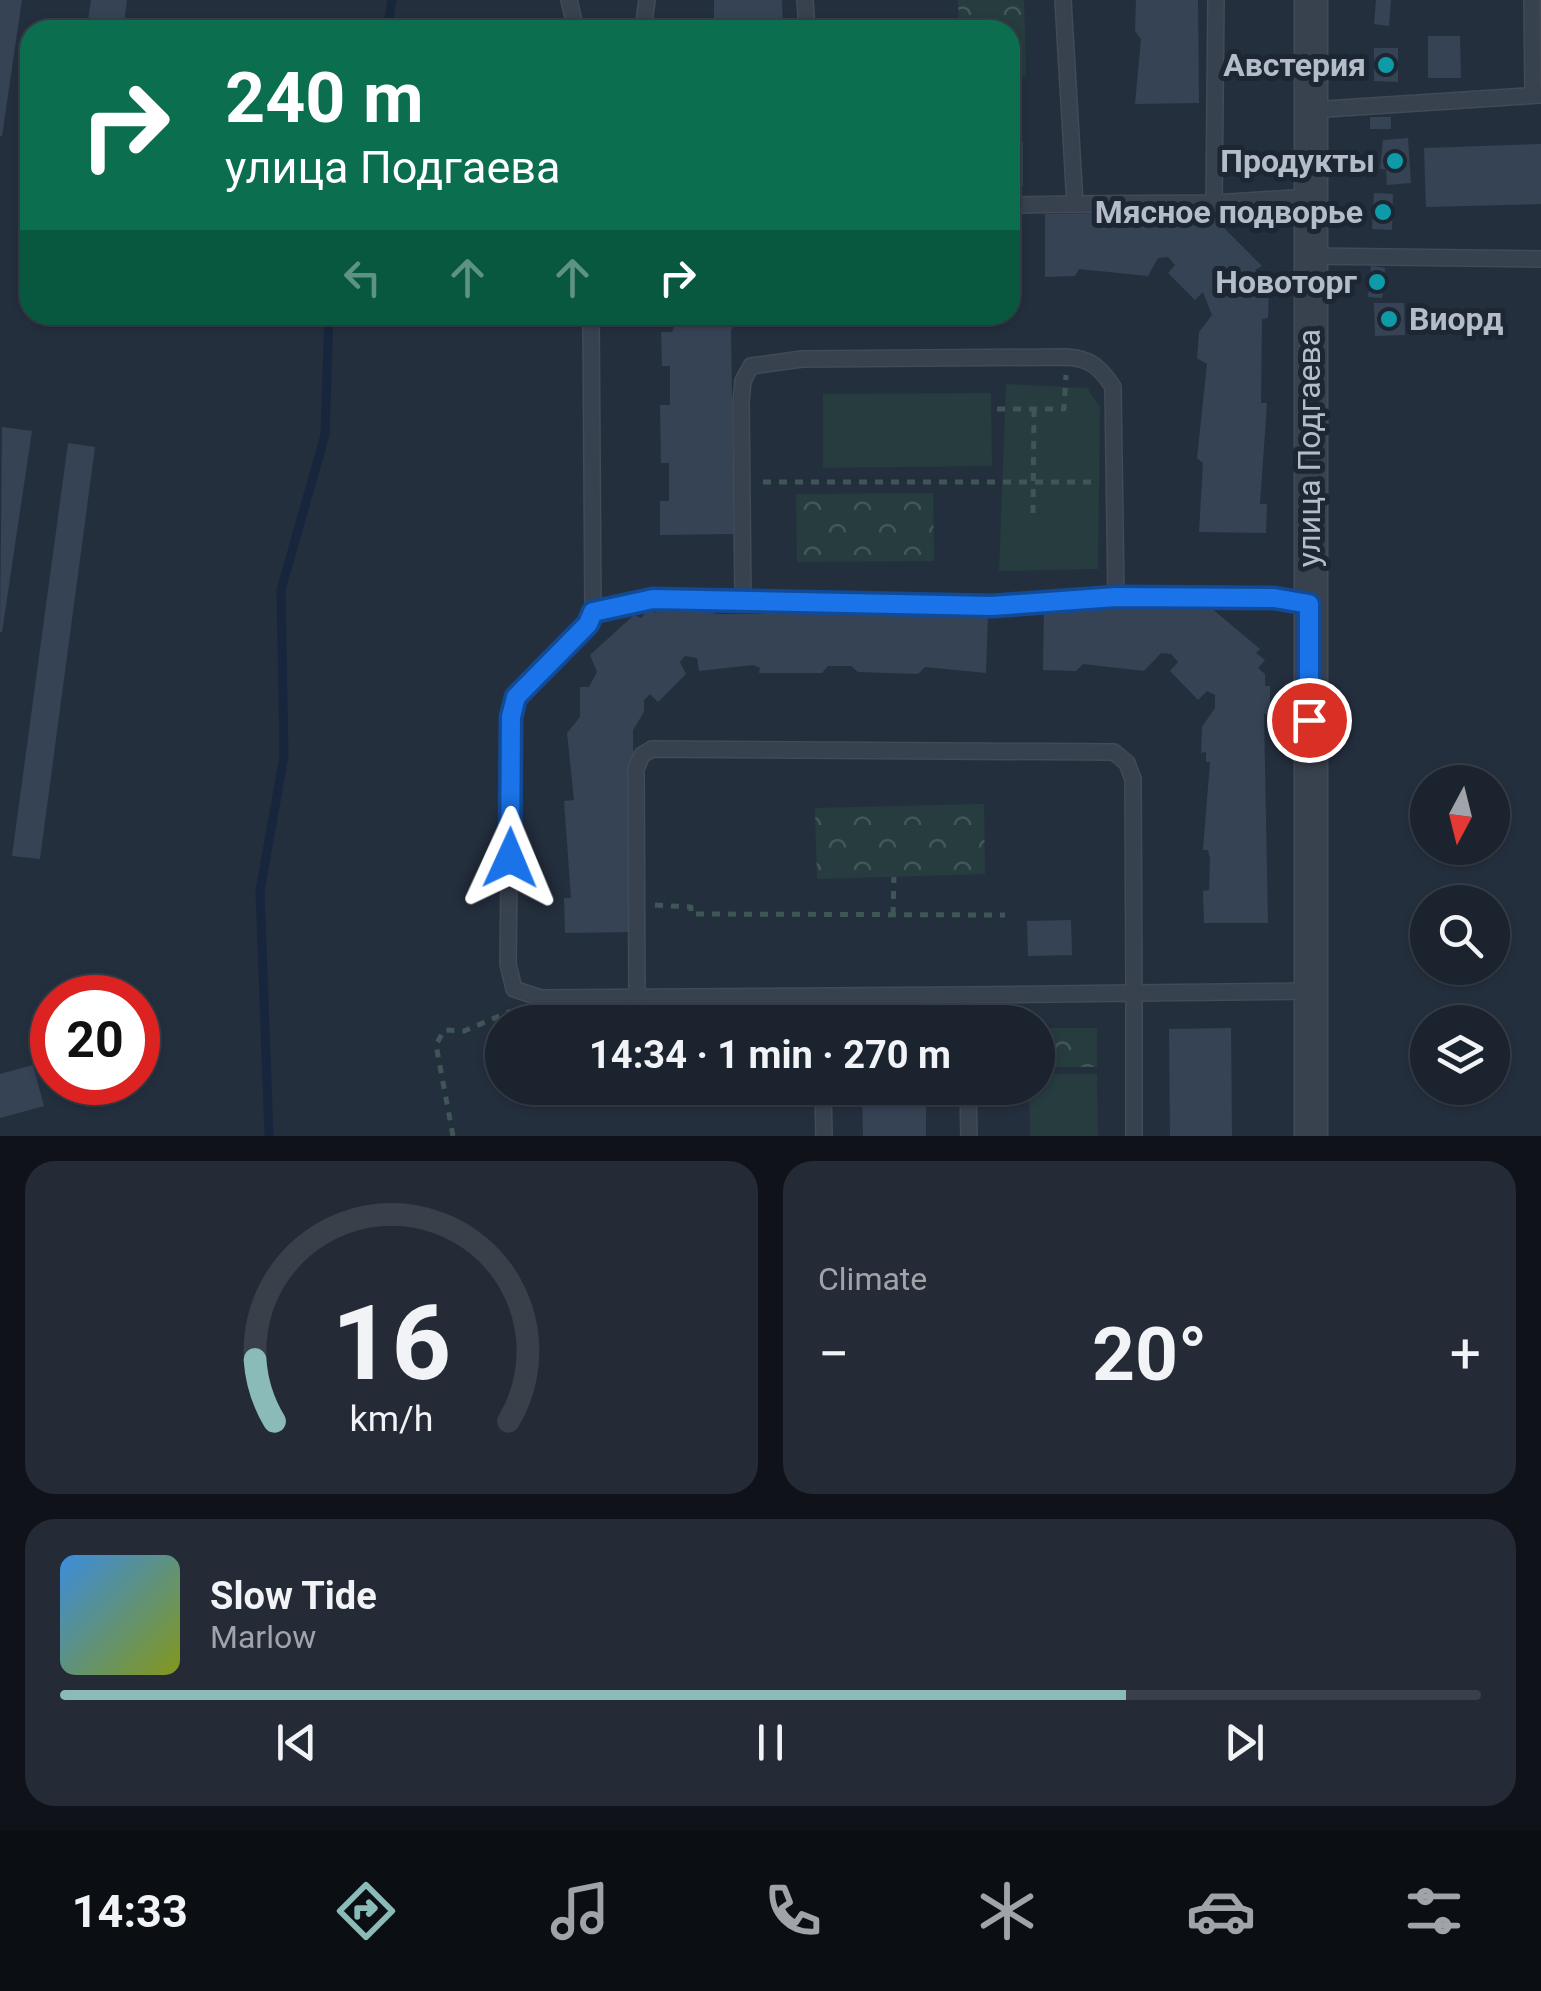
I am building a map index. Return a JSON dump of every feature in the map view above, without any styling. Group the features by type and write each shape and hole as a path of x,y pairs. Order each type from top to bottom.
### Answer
{"street":[{"name":"улица Подгаева","path":"1310,1136 1311,0"}],"lane":[{"path":"1063,0 1075,204"},
{"path":"1214,204 1216,0"},
{"path":"1310,110 1537,94 1532,0"},
{"path":"1020,205 1214,204 1310,197"},
{"path":"1310,256 1541,260"},
{"path":"591,325 593,612 588,624 516,697 511,717 508,964 514,989 541,998 1310,991"},
{"path":"742,600 743,381 751,366 802,358 1067,358 1100,367 1113,387 1116,597"},
{"path":"593,612 653,599 992,606 1116,597 1274,598 1309,604"},
{"path":"637,998 636,769 642,755 652,749 1114,752 1127,763 1133,779 1134,1136"},
{"path":"967,995 967,1005"},
{"path":"821,996 821,1005"},
{"path":"823,1105 824,1136"},
{"path":"968,1105 968,1136"}],"path":[{"path":"997,409 1064,410 1067,358"},
{"path":"1032,513 1034,410"},
{"path":"742,482 1115,481"},
{"path":"893,915 894,877"},
{"path":"637,904 690,907 690,914 1005,916"},
{"path":"454,1136 436,1045 444,1030 464,1031 541,998"}],"green space":[{"path":"958,0 1024,0 1026,77 1020,77 1020,20 959,20"},
{"path":"1006,384 1087,388 1100,407 1098,569 999,571"},
{"path":"991,393 992,466 823,468 823,394"},
{"path":"933,493 934,561 797,562 796,494"},
{"path":"984,804 985,874 817,879 815,808"},
{"path":"1055,1028 1097,1028 1097,1067 1055,1067"},
{"path":"1055,1074 1097,1074 1098,1136 1030,1136 1029,1105 1055,1105"}],"building":[{"path":"0,0 22,0 2,136 0,136"},
{"path":"91,0 127,0 124,20 88,20"},
{"path":"714,0 782,0 783,20 714,20"},
{"path":"1136,0 1198,0 1199,103 1135,104 1141,39 1135,31"},
{"path":"1376,0 1391,0 1389,26 1374,24"},
{"path":"1428,36 1460,36 1461,78 1428,78"},
{"name":"Австерия","path":"1374,48 1398,48 1398,82 1374,81"},
{"path":"1370,117 1391,117 1391,129 1370,129"},
{"name":"Продукты","path":"1408,138 1411,183 1387,185 1386,169 1380,169 1383,140"},
{"path":"1020,142 1023,142 1020,186"},
{"path":"1541,144 1541,204 1426,207 1424,148"},
{"name":"Мясное подворье","path":"1374,193 1393,194 1392,230 1372,229"},
{"path":"1155,207 1191,207 1198,213 1204,208 1262,266 1255,270 1264,279 1263,288 1269,288 1268,318 1262,319 1261,403 1267,403 1260,504 1267,504 1266,533 1199,532 1203,463 1197,458 1207,364 1197,358 1199,332 1212,315 1203,292 1195,300 1168,273 1175,265 1168,257 1158,258 1148,276 1079,269 1075,276 1045,277 1045,214 1155,212"},
{"name":"Новоторг","path":"1371,266 1385,268 1382,298 1368,297"},
{"name":"Виорд","path":"1374,303 1404,303 1405,335 1375,336"},
{"path":"674,325 735,325 731,330 734,534 660,535 660,501 669,501 669,463 661,463 660,405 670,405 670,366 662,366 661,332 672,332"},
{"path":"2,427 32,431 0,632"},
{"path":"68,443 95,447 40,859 12,856"},
{"path":"1153,599 1194,603 1200,608 1204,602 1260,649 1256,653 1265,660 1258,668 1265,674 1265,686 1270,686 1270,714 1264,714 1268,923 1204,923 1203,891 1209,890 1210,859 1208,850 1203,850 1210,762 1206,762 1206,752 1201,753 1202,727 1215,708 1215,695 1207,691 1198,700 1170,671 1178,662 1171,654 1161,653 1144,671 1083,664 1076,671 1043,670 1044,603 1068,604 1070,610 1143,603 1143,610"},
{"path":"694,602 695,608 714,608 715,614 763,614 763,608 861,614 861,607 956,614 956,608 983,609 988,614 986,673 925,667 918,674 858,672 851,666 828,666 822,673 759,673 760,668 753,665 699,671 697,658 685,656 680,662 686,674 658,702 650,694 644,700 644,712 633,730 636,932 565,933 564,898 571,898 564,801 574,800 567,733 580,717 580,687 589,687 597,672 590,655 634,615 641,618 650,608 655,613 664,605"},
{"path":"1071,920 1072,955 1028,956 1027,921"},
{"path":"1231,1028 1232,1136 1170,1136 1169,1029"},
{"path":"30,1066 30,1105 44,1106 0,1118 0,1074"},
{"path":"862,1105 926,1105 926,1136 863,1136"}],"waterway":[{"path":"389,20 392,0"},
{"path":"269,1136 260,891 284,756 281,590 325,435 329,325"}],"place":[{"name":"Австерия","path":"1386,65"},
{"name":"Продукты","path":"1395,161"},
{"name":"Мясное подворье","path":"1383,212"},
{"name":"Новоторг","path":"1377,282"},
{"name":"Виорд","path":"1389,319"}],"route":[{"path":"510,858 511,717 516,697 588,624 593,612 653,599 992,606 1116,597 1274,598 1309,604 1309,720"}]}
